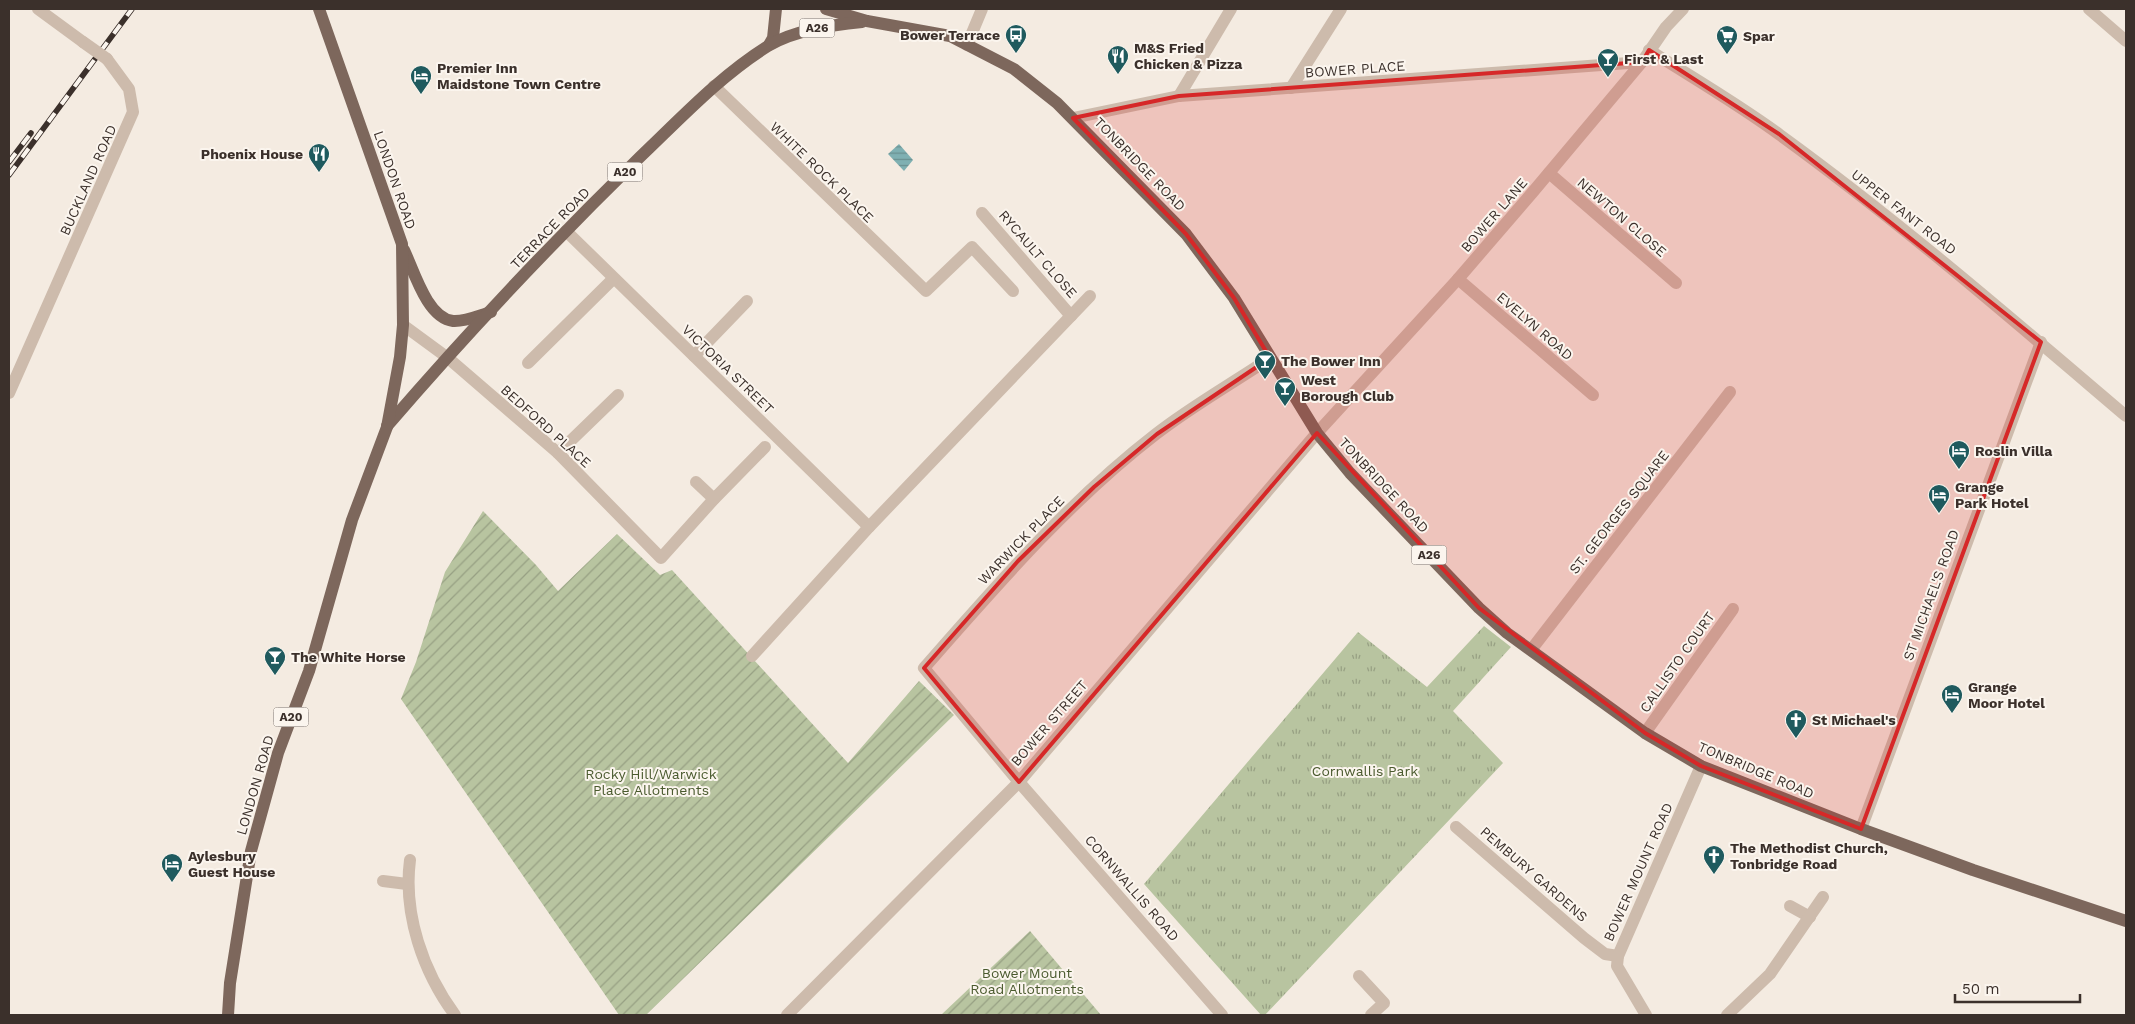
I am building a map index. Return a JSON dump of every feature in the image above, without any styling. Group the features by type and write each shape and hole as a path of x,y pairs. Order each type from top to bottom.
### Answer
{"main road":[{"name":"LONDON ROAD","path":"228,1015 230,983 251,851 278,753 309,671 352,520 387,427 400,357 403,324 402,244 319,9"},
{"path":"769,45 773,38 776,9"},
{"name":"TONBRIDGE ROAD","path":"826,9 867,21 950,36 1014,69 1073,118 1186,234 1234,298 1317,433 1350,473 1480,608 1532,650 1645,733 1701,766 1861,829 1973,870 2126,921"},
{"name":"TERRACE ROAD","path":"491,312 566,232 714,86 769,45 821,27 867,21"},
{"name":"A20","path":"402,244 428,302 443,318 454,322 491,312"},
{"name":"LONDON ROAD","path":"387,427 491,312"}],"street":[{"name":"BUCKLAND ROAD","path":"9,393 133,112 129,89 107,59 38,9"},
{"path":"967,45 982,9"},
{"path":"1179,96 1230,9"},
{"path":"1291,88 1341,9"},
{"name":"BOWER LANE","path":"1317,433 1458,279 1549,174 1642,62 1666,27 1683,9"},
{"path":"2089,9 2126,41"},
{"name":"UPPER FANT ROAD","path":"1649,50 1779,134 1950,267 2126,416"},
{"name":"BOWER PLACE","path":"1073,118 1179,96 1642,62"},
{"name":"WHITE ROCK PLACE","path":"714,86 926,291 972,247 1013,291"},
{"name":"NEWTON CLOSE","path":"1549,174 1676,283"},
{"name":"RYCAULT CLOSE","path":"982,213 1072,316"},
{"name":"VICTORIA STREET","path":"566,232 869,527"},
{"path":"528,364 613,279"},
{"name":"EVELYN ROAD","path":"1458,279 1593,395"},
{"name":"RYCAULT CLOSE","path":"869,527 1090,296"},
{"path":"694,356 747,301"},
{"name":"BEDFORD PLACE","path":"403,324 448,358 558,453 661,558 714,499"},
{"name":"ST MICHAEL'S ROAD","path":"1861,829 2040,342"},
{"name":"WARWICK PLACE","path":"1019,782 924,668 1018,561 1094,487 1157,434 1270,358"},
{"name":"ST. GEORGES SQUARE","path":"1532,650 1730,392"},
{"path":"558,453 618,395"},
{"name":"BOWER STREET","path":"787,1015 1019,782 1317,433"},
{"path":"696,482 714,499 765,447"},
{"path":"752,656 869,527"},
{"name":"CALLISTO COURT","path":"1645,733 1733,609"},
{"name":"BOWER MOUNT ROAD","path":"1646,1015 1617,966 1618,956 1701,766"},
{"name":"CORNWALLIS ROAD","path":"1019,782 1222,1015"},
{"name":"PEMBURY GARDENS","path":"1456,827 1584,938 1605,954 1618,956"},
{"path":"410,860 407,884 412,917 426,963 444,1000 455,1015"},
{"path":"383,881 407,884"},
{"path":"1727,1015 1770,974 1823,897"},
{"path":"1790,906 1810,916"},
{"path":"1360,976 1384,1003 1371,1015"}],"highlighted area":[{"path":"1649,50 1779,134 2041,342 1861,829 1701,766 1645,733 1479,608 1317,433 1019,782 924,668 1018,561 1094,487 1157,434 1270,358 1234,298 1186,234 1073,118 1179,96 1642,62"}],"green space":[{"name":"Rocky Hill/Warwick Place Allotments","path":"483,511 536,565 558,591 617,534 660,575 672,570 848,763 919,681 954,715 646,1015 619,1015 401,699 416,662 445,572"},
{"name":"Cornwallis Park","path":"1484,626 1511,647 1453,711 1503,763 1265,1015 1261,1015 1144,884 1358,632 1427,687"},
{"name":"Bower Mount Road Allotments","path":"1030,931 1101,1015 941,1015"}],"water":[{"path":"899,144 913,160 904,171 888,154"}],"railway":[{"path":"9,175 132,9"},
{"path":"9,162 31,133"}],"place":[{"name":"Bower Terrace","path":"1016,54"},
{"name":"Spar","path":"1727,55"},
{"name":"M&S Fried Chicken & Pizza","path":"1118,75"},
{"name":"First & Last","path":"1608,78"},
{"name":"Premier Inn Maidstone Town Centre","path":"421,95"},
{"name":"Phoenix House","path":"319,173"},
{"name":"The Bower Inn","path":"1265,380"},
{"name":"West Borough Club","path":"1285,407"},
{"name":"Roslin Villa","path":"1959,470"},
{"name":"Grange Park Hotel","path":"1939,514"},
{"name":"The White Horse","path":"275,676"},
{"name":"Grange Moor Hotel","path":"1952,714"},
{"name":"St Michael's","path":"1796,739"},
{"name":"The Methodist Church, Tonbridge Road","path":"1714,875"},
{"name":"Aylesbury Guest House","path":"172,883"}]}
